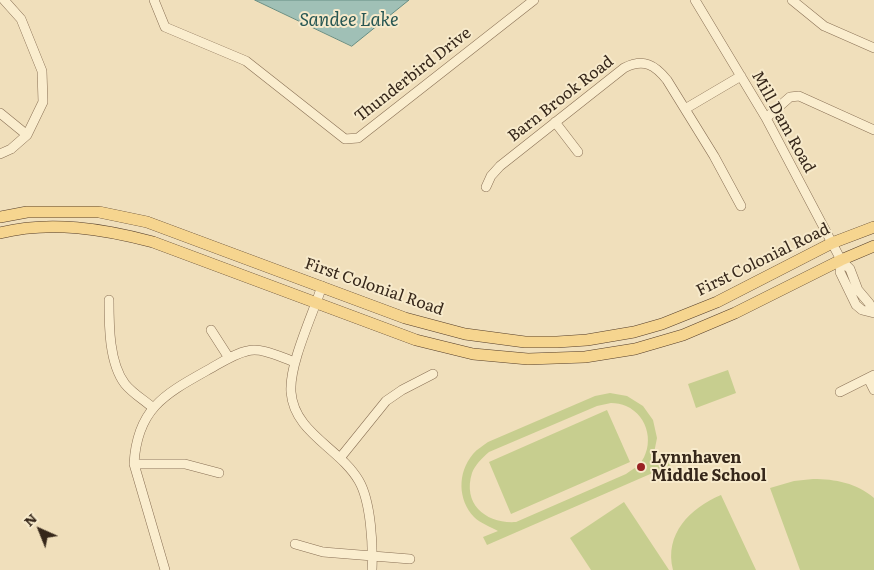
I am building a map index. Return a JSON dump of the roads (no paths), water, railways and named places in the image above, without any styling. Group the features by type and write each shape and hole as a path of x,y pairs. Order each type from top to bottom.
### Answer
{"main road":[{"name":"First Colonial Road","path":"0,217 27,212 99,212 147,222 406,318 465,334 525,342 587,340 634,332 687,315 717,302 832,243 874,227"},
{"name":"First Colonial Road","path":"0,233 50,227 99,229 120,233 153,242 416,340 473,354 528,359 585,358 635,349 696,330 874,246"}],"street":[{"path":"0,154 11,149 27,135 43,102 42,71 20,18 4,0"},
{"name":"Thunderbird Drive","path":"154,0 164,27 246,61 345,139 358,138 534,0"},
{"name":"Mill Dam Road","path":"695,0 766,118 841,260 850,269 858,290 874,312"},
{"path":"792,0 824,26 874,48"},
{"name":"Barn Brook Road","path":"486,187 491,176 500,166 624,68 638,63 647,64 658,70 686,108 741,206"},
{"path":"686,108 741,76"},
{"path":"766,118 790,97 799,96 874,130"},
{"path":"0,113 27,135"},
{"path":"555,122 578,152"},
{"path":"322,286 295,362 291,392 297,414 315,436 340,458 358,479 366,498 372,570"},
{"path":"110,300 109,326 117,370 126,386 152,407"},
{"path":"211,330 229,358"},
{"path":"165,570 134,464 135,448 140,430 152,407 171,390 247,350 259,350 295,362"},
{"path":"340,458 386,401 432,374"},
{"path":"840,392 871,376 874,390"},
{"path":"134,464 185,464 219,473"},
{"path":"295,544 323,552 410,559"}],"water":[{"name":"Sandee Lake","path":"255,0 409,0 352,46"}],"place":[{"name":"Lynnhaven Middle School","path":"641,467"}]}
